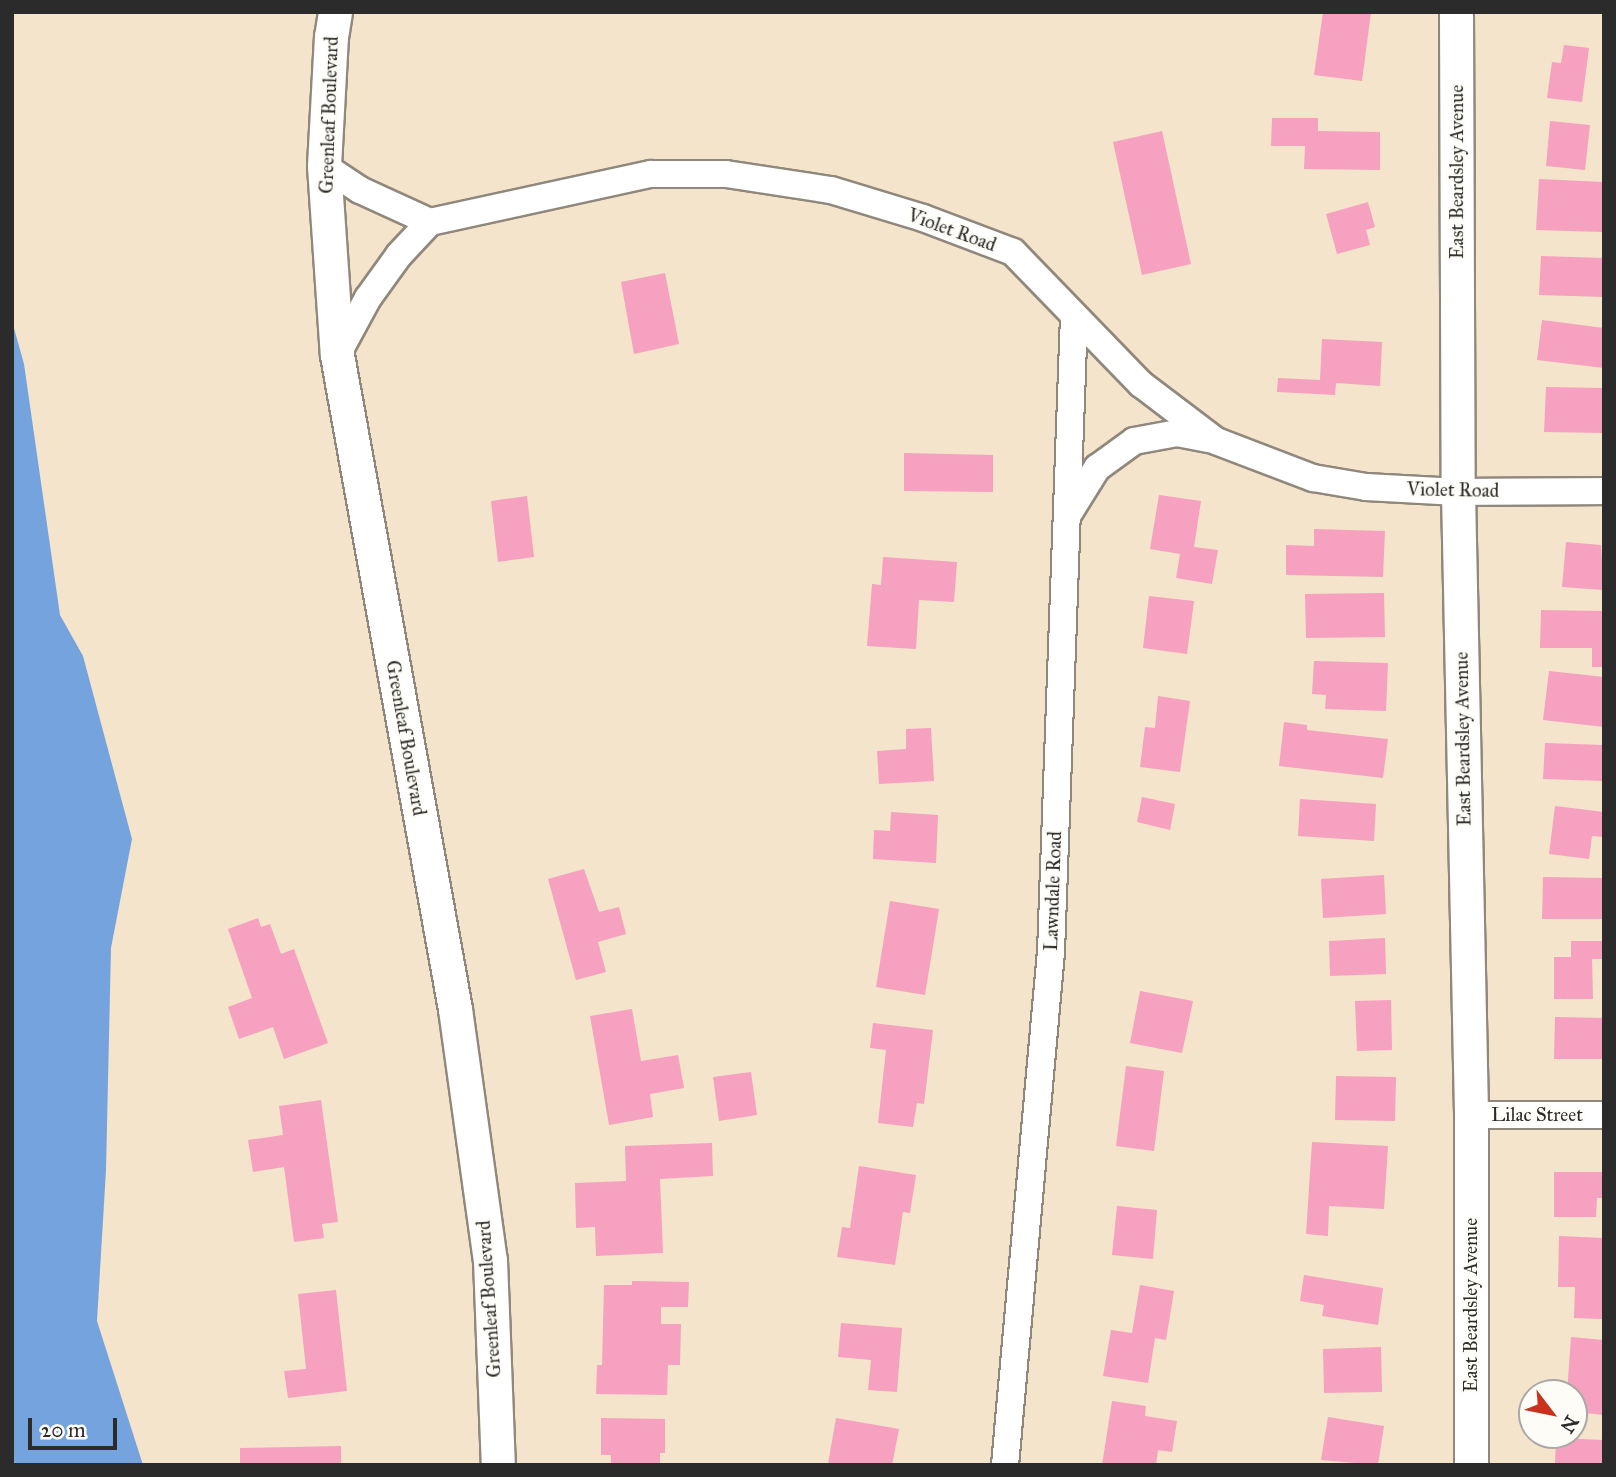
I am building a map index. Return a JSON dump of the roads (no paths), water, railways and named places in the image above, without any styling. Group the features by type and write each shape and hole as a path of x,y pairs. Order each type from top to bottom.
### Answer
{"street":[{"name":"Greenleaf Boulevard","path":"335,12 331,36 324,166 337,355 455,1009 490,1260 498,1465"},
{"name":"East Beardsley Avenue","path":"1456,12 1458,492 1471,1115 1471,1465"},
{"path":"324,166 360,190 430,222 399,255 368,298 337,355"},
{"name":"Violet Road","path":"430,222 651,174 726,174 831,190 923,218 1013,252 1141,384 1216,441 1313,478 1366,487 1458,492 1604,491"},
{"name":"Lawndale Road","path":"1005,1465 1051,952 1074,316"},
{"path":"1066,517 1097,468 1134,441 1177,433 1216,441"},
{"name":"Lilac Street","path":"1471,1115 1604,1115"}],"water":[{"path":"12,321 24,364 60,615 83,656 132,839 111,948 106,1170 97,1321 143,1465 12,1465"}]}
